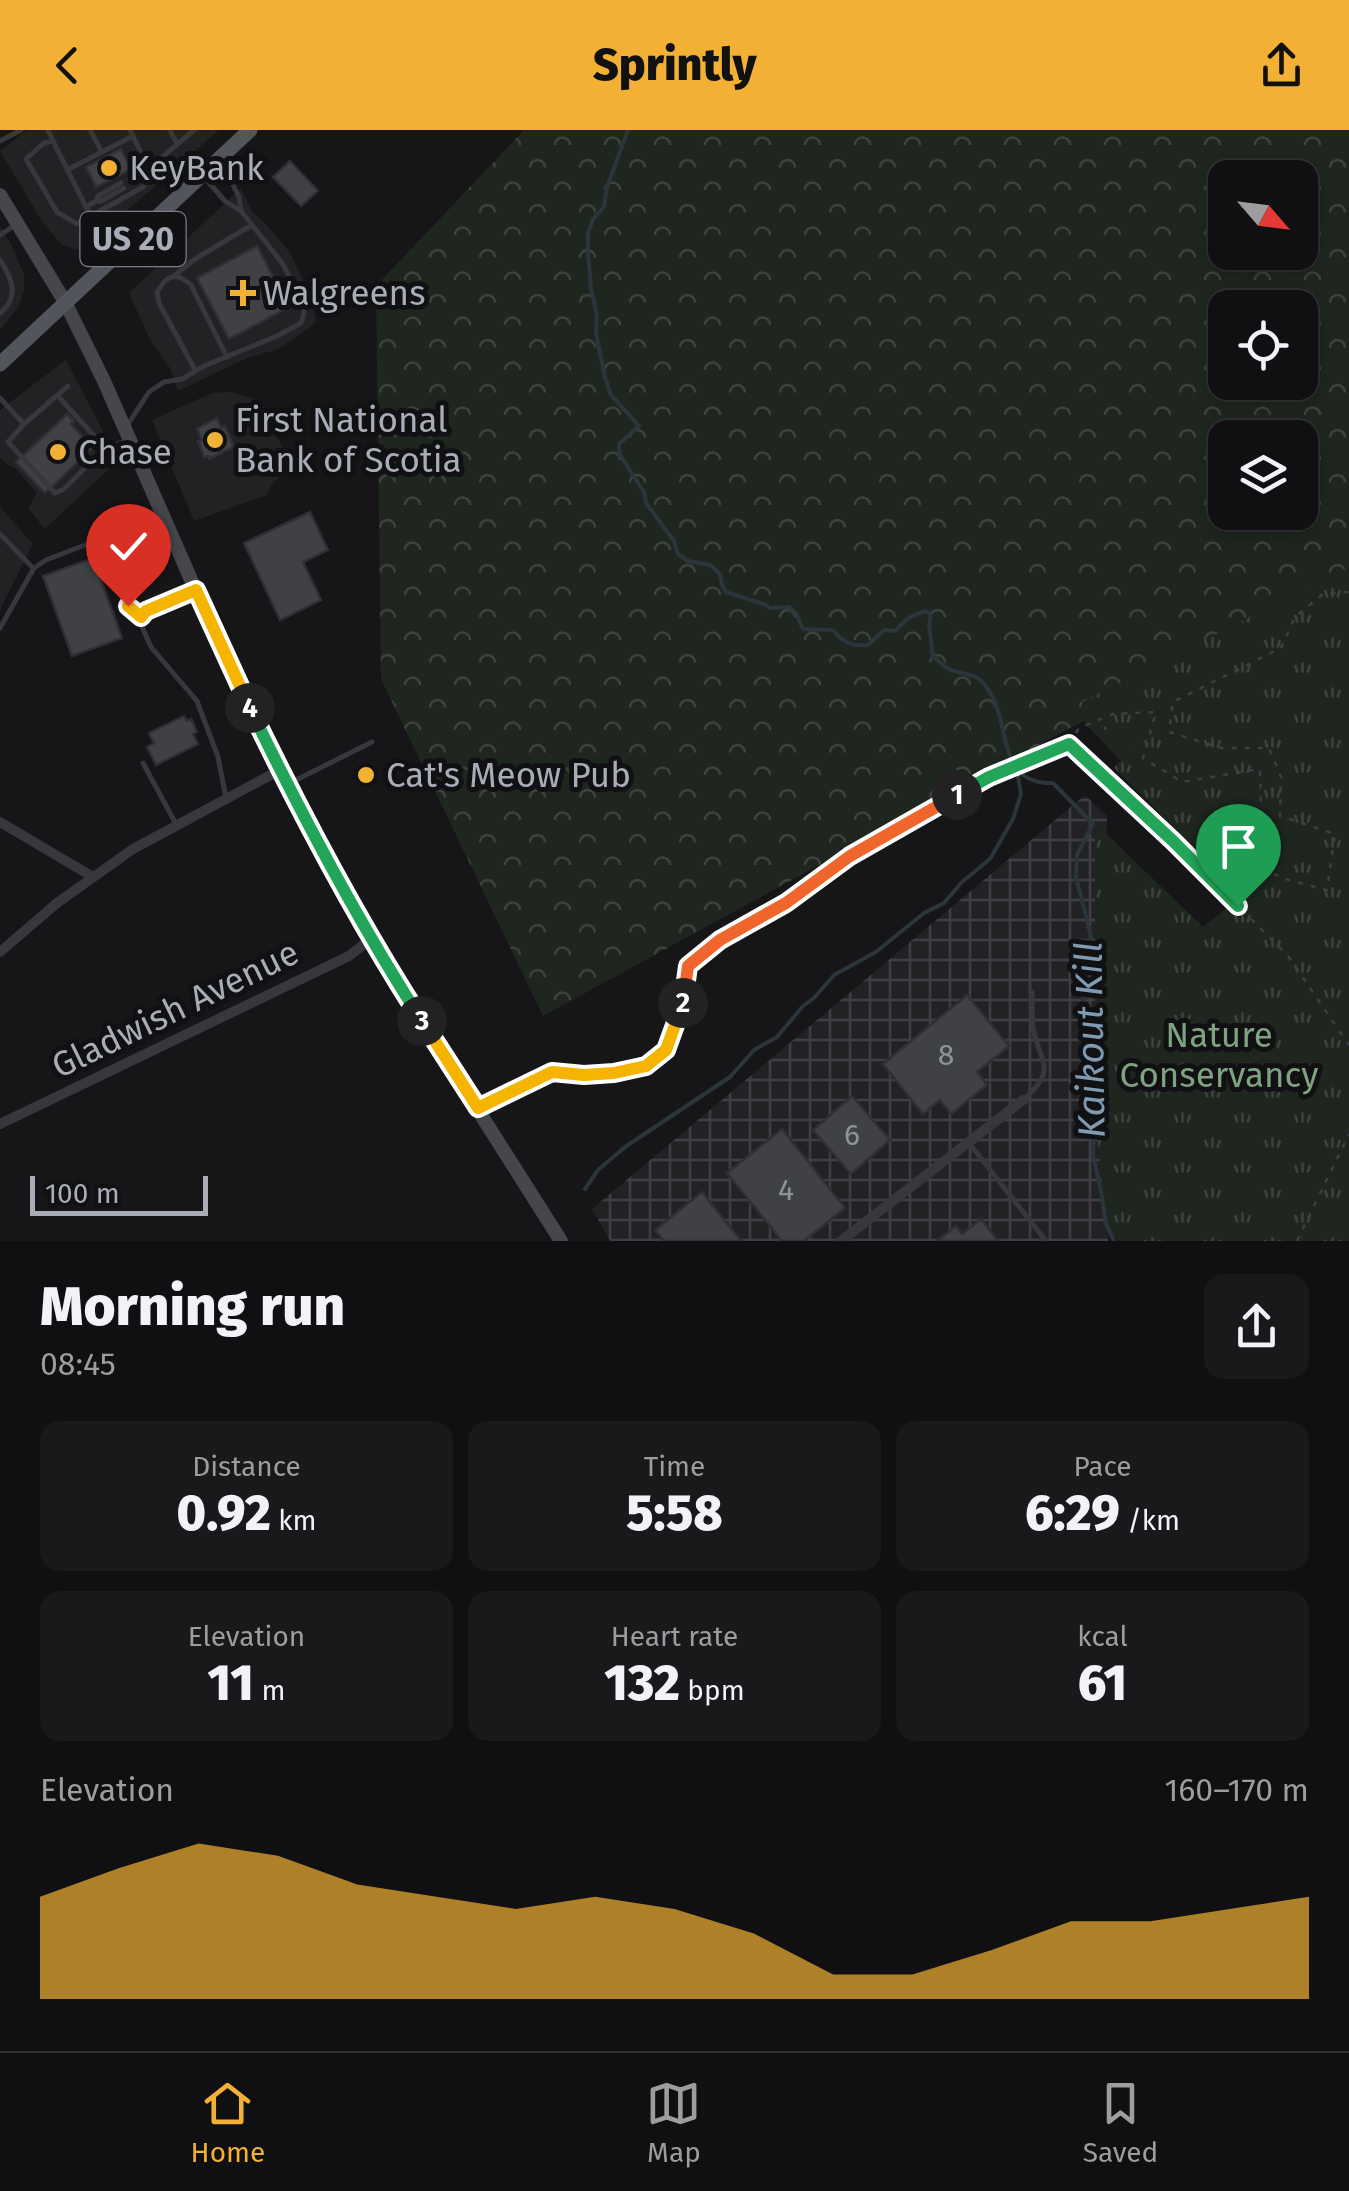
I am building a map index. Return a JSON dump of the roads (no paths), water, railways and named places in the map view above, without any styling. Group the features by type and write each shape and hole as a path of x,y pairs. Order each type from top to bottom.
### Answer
{"main road":[{"name":"US 20","path":"0,364 220,158 233,136 250,130"},
{"path":"0,194 65,302 104,381 196,590 315,840 370,939 561,1241"}],"street":[{"path":"0,952 57,903 133,849 280,770"},
{"path":"0,822 93,877"},
{"name":"Gladwish Avenue","path":"0,1124 349,956 370,939"},
{"path":"842,1241 1024,1100"}],"lane":[{"path":"0,140 21,130"},
{"path":"48,130 90,216"},
{"path":"90,130 102,152"},
{"path":"170,130 177,144"},
{"path":"53,142 44,143 26,159 57,212 78,224 143,187 159,160 194,130"},
{"path":"67,170 132,133 152,172"},
{"path":"220,158 239,196 241,211"},
{"path":"130,181 134,175 152,172"},
{"path":"68,386 8,442 55,493 64,489 105,448 126,436 149,392 300,323 303,305 283,264 241,211 202,175"},
{"path":"86,207 98,196 123,185"},
{"path":"0,236 17,224"},
{"path":"195,371 157,292 162,283 194,259 252,225"},
{"path":"0,260 13,286 6,311 0,314"},
{"path":"173,276 182,277 191,285 227,357"},
{"path":"58,395 105,448"},
{"path":"0,398 24,424"},
{"path":"0,534 34,568"},
{"path":"0,628 34,568 98,540 107,547 128,606 141,617"},
{"path":"196,590 146,611 140,620 151,647 197,702 218,757 226,798"},
{"path":"287,785 372,742"},
{"path":"142,763 176,824"},
{"path":"1024,1100 1040,1082 1045,1060 1032,1027 1032,992"},
{"path":"969,1143 1046,1241"}],"waterway":[{"name":"Kaikout Kill","path":"628,130 607,187 604,207 593,219 588,233 596,333 611,395 639,426 619,444 620,455 644,492 646,503 674,541 678,554 688,561 710,565 720,574 726,592 770,608 789,607 803,629 833,630 853,644 868,645 884,630 896,631 909,618 926,611 931,615 933,656 948,669 977,678 991,694 1006,745 1020,772 1033,780 1053,783 1093,824 1077,855 1076,877 1091,936 1090,975 1096,989 1083,998 1083,1043 1094,1129 1093,1155 1106,1224 1114,1241"},
{"path":"585,1189 598,1170 625,1147 730,1077 754,1050 777,1037 834,975 876,952 924,913 944,903 990,859 1013,819 1021,794 1017,771"}],"place":[{"name":"KeyBank","path":"109,168"},
{"name":"Walgreens","path":"243,293"},
{"name":"First National Bank of Scotia","path":"215,440"},
{"name":"Chase","path":"58,452"},
{"name":"Cat's Meow Pub","path":"366,775"}],"park label":[{"name":"Nature Conservancy","path":"1219,1055"}]}
